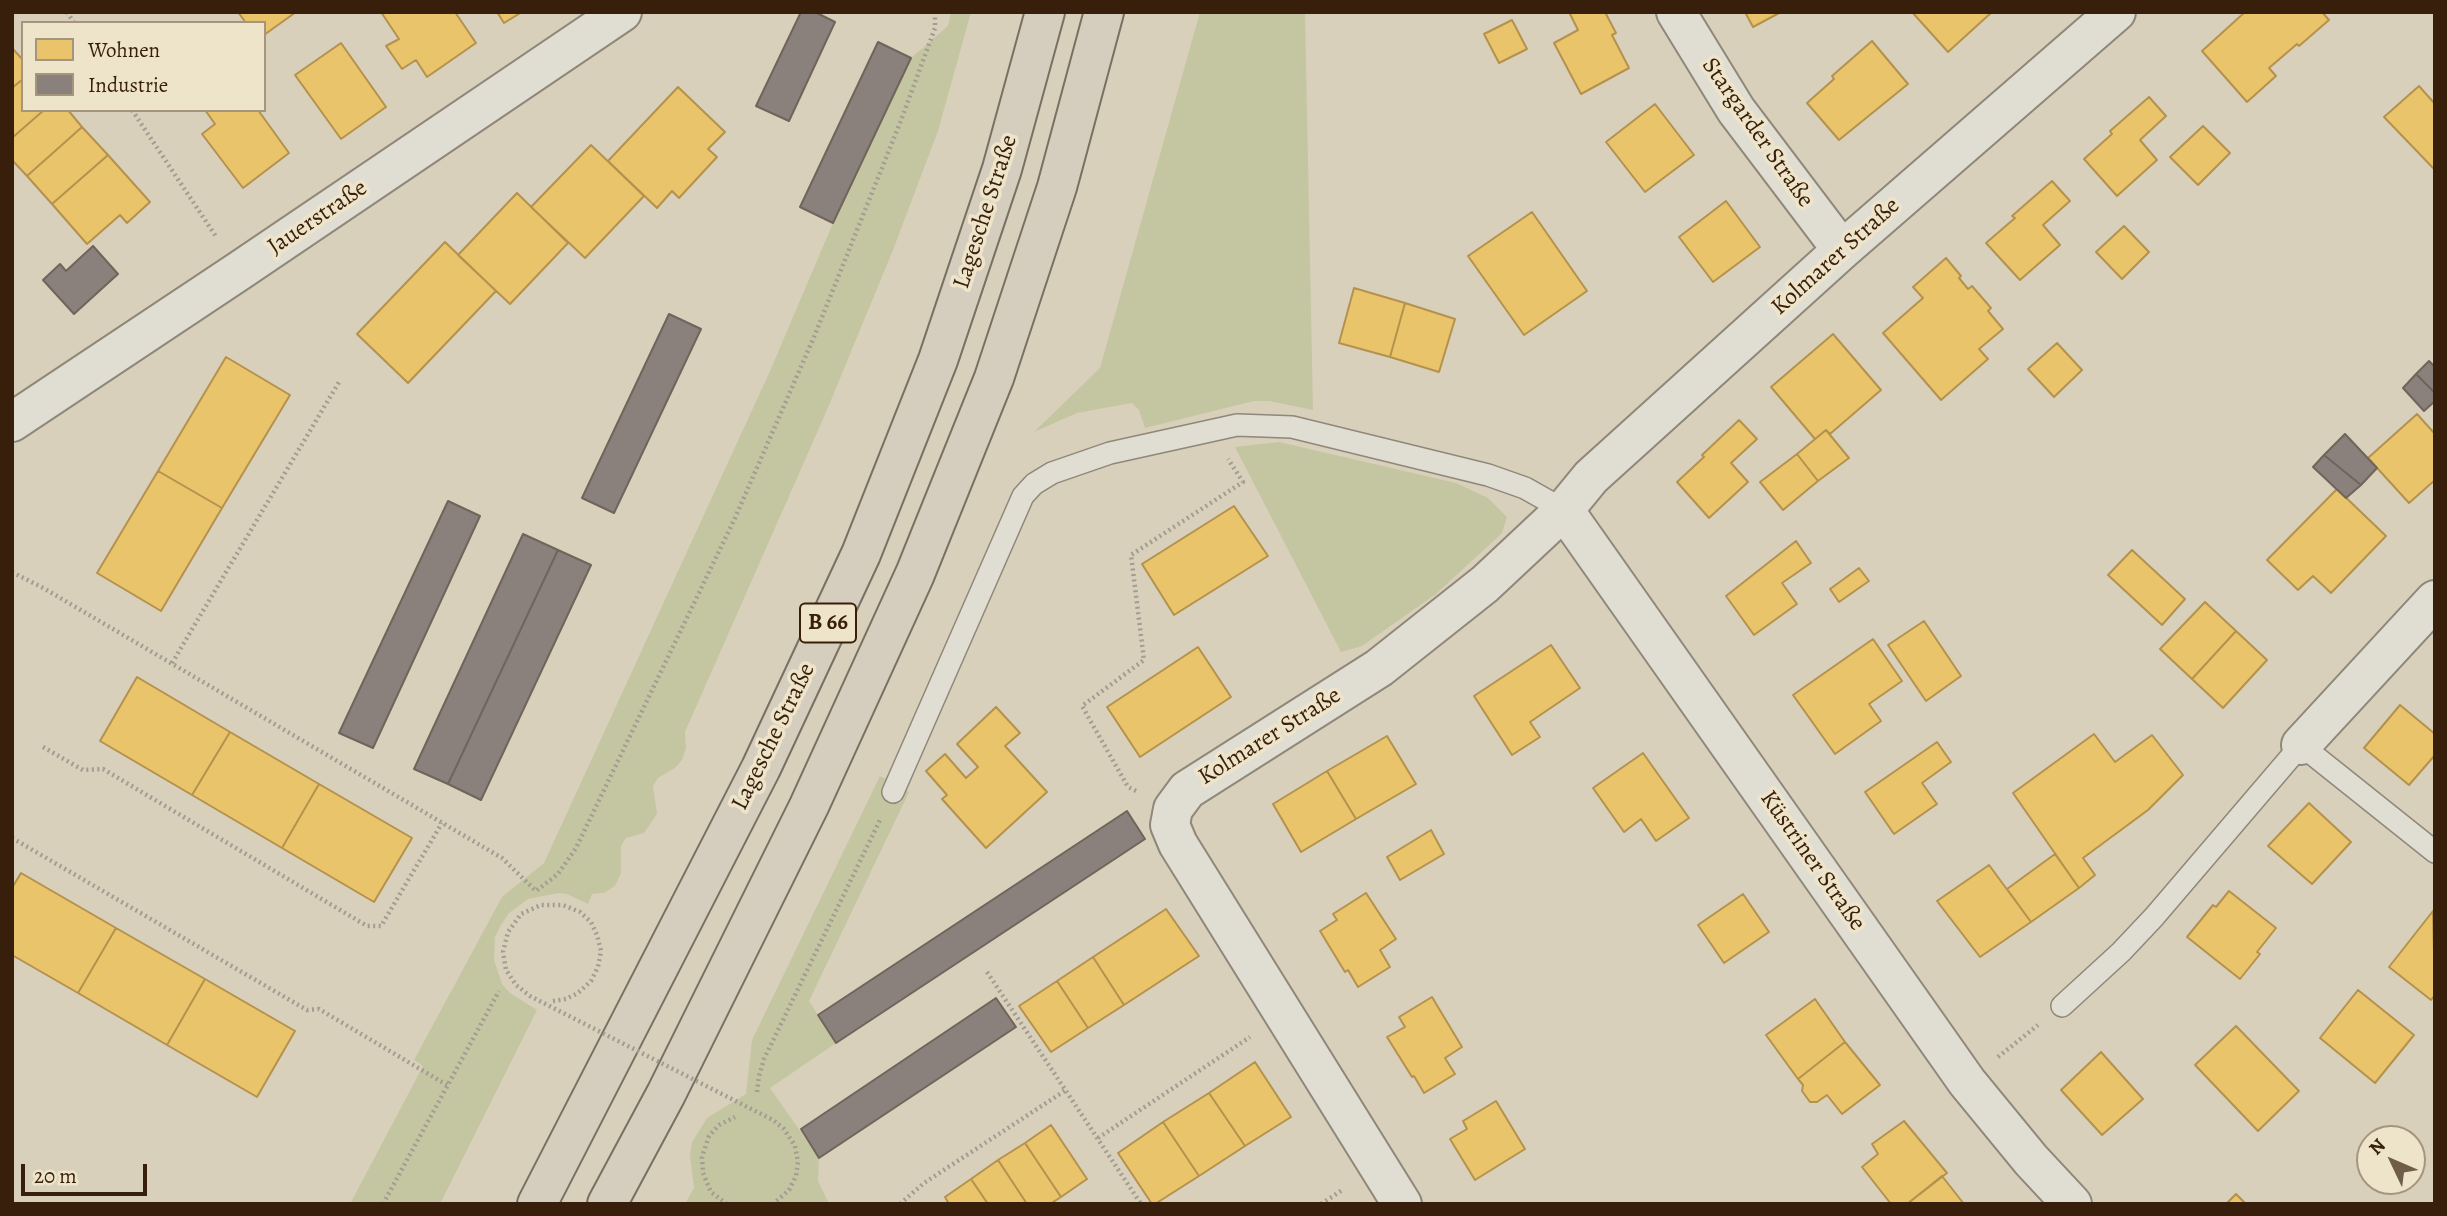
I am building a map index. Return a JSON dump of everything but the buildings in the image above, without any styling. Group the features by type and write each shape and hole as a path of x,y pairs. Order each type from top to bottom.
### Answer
{"main road":[{"name":"Lagesche Straße","path":"537,1204 761,768 860,554 939,360 1002,169 1045,12"},
{"name":"B 66","path":"607,1204 666,1094 803,818 915,575 994,378 1057,187 1104,12"}],"street":[{"name":"Stargarder Straße","path":"1676,12 1736,110 1842,250"},
{"name":"Kolmarer Straße","path":"1173,809 1187,790 1379,667 1485,584 1564,510 1591,477 1842,250 2116,12"},
{"name":"Jauerstraße","path":"12,422 239,271 610,15"},
{"name":"Küstriner Straße","path":"1564,510 1967,1082 2031,1160 2072,1204"},
{"path":"2301,745 2435,600"},
{"path":"1173,809 1170,825 1178,844 1402,1204"}],"lane":[{"path":"893,792 1023,496 1034,484 1052,473 1111,453 1237,425 1292,427 1488,475 1525,488 1564,510"},
{"path":"2062,1006 2121,952 2154,917 2301,745 2435,852"}],"path":[{"path":"12,572 502,858 536,891 558,874 576,848 734,518 814,337 904,111 935,28 935,12"},
{"path":"133,112 239,271"},
{"path":"172,663 339,382"},
{"path":"1173,809 1128,787 1082,706 1144,660 1131,555 1243,482 1210,432"},
{"path":"43,747 83,771 103,769 367,926 382,926 442,823"},
{"path":"757,1092 764,1059 893,792"},
{"path":"12,838 307,1010 319,1009 447,1085"},
{"path":"553,1001 578,993 591,981 598,967 601,951 594,929 580,912 563,905 541,905 522,914 508,932 503,952 506,970 516,985 530,996 772,1120 784,1129 795,1146 798,1162 796,1176 789,1190 773,1204"},
{"path":"987,972 1141,1204"},
{"path":"383,1204 499,991"},
{"path":"1967,1082 2062,1006"},
{"path":"1098,1138 1283,1016"},
{"path":"900,1204 924,1183 1066,1090"},
{"path":"727,1204 711,1192 703,1173 702,1157 709,1136 719,1125 735,1117"}],"green space":[{"path":"951,12 971,12 938,131 893,250 827,410 685,732 686,748 682,760 675,768 658,778 653,786 657,814 644,833 626,838 621,846 621,873 615,886 604,893 592,894 588,904 559,893 528,899 509,913 501,925 495,937 494,960 502,984 510,993 537,1010 440,1204 350,1204 423,1066 414,1060 502,897 544,863 770,371 833,223 911,58 948,26"},
{"path":"1200,12 1305,12 1313,410 1269,401 1254,401 1145,428 1139,410 1132,403 1077,413 1034,432 1100,368"},
{"path":"1279,442 1456,483 1488,498 1507,517 1502,533 1436,594 1362,646 1341,652 1235,447"},
{"path":"880,776 909,792 809,1001 836,1043 770,1088 819,1158 818,1181 829,1204 685,1204 694,1188 690,1156 692,1142 707,1118 746,1094 752,1040"}]}
